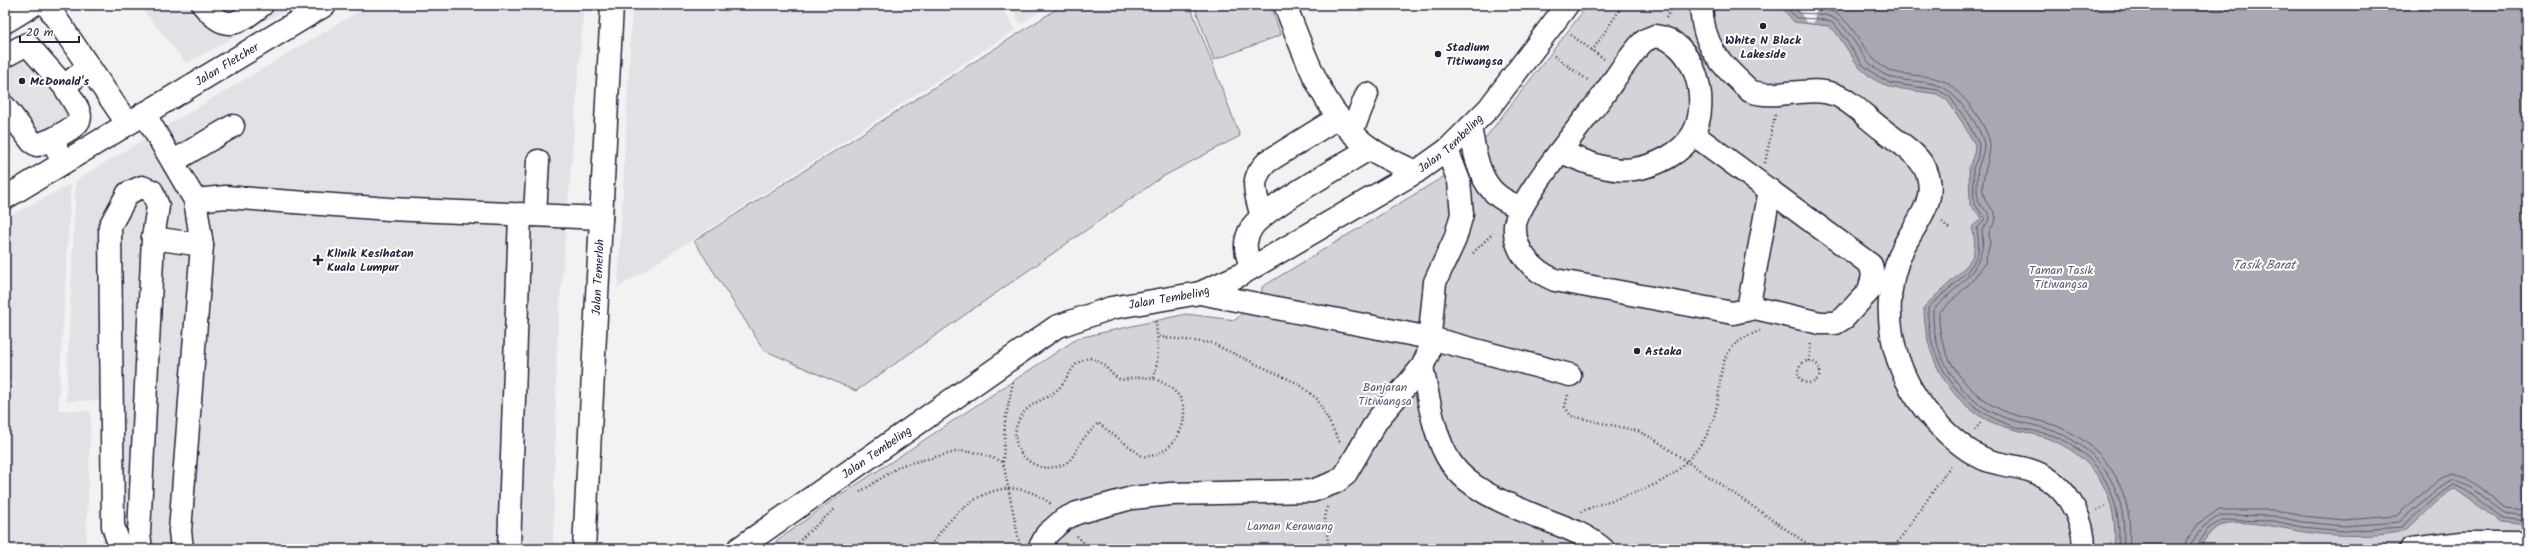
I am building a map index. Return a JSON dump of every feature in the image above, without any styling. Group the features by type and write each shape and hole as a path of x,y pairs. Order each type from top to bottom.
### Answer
{"street":[{"path":"5,22 33,5"},
{"path":"47,5 89,67 174,161 195,200 202,245 180,531 182,549"},
{"path":"203,5 220,21 229,25 240,22 262,5"},
{"name":"Jalan Temerloh","path":"584,549 612,5"},
{"path":"1285,5 1311,71 1345,124 1370,148 1416,172"},
{"name":"Jalan Tembeling","path":"738,549 1056,327 1111,308 1200,293 1253,267 1416,172 1447,150 1489,108 1567,5"},
{"path":"1701,5 1706,35 1719,62 1750,91 1836,95 1918,157 1926,169 1930,184 1928,202 1897,262 1893,281 1889,319 1901,372 1910,389 1934,419 1964,447 1983,458 2044,475 2058,485 2070,502 2079,520 2084,549"},
{"name":"Jalan Fletcher","path":"5,198 313,8"},
{"path":"1561,152 1606,167 1634,169 1677,153 1693,134 1698,115 1699,89 1694,68 1681,48 1664,37 1648,38 1609,66 1561,152 1514,206 1516,224 1515,236 1527,260 1544,275 1555,280 1733,313 1748,309 1762,310 1820,323 1836,322 1844,318 1869,291 1872,283 1873,270 1866,260 1693,134"},
{"path":"5,56 27,44 64,86 80,113 81,118 78,125 53,139 37,145 32,142 5,107"},
{"path":"64,86 89,67"},
{"path":"1262,217 1254,183 1258,172 1267,162 1345,124 1367,94"},
{"path":"174,161 233,126"},
{"path":"1470,127 1483,179 1491,191 1514,206"},
{"path":"53,139 62,162"},
{"path":"1253,267 1246,256 1245,243 1252,226 1262,217 1370,148"},
{"path":"1039,549 1047,534 1064,519 1109,503 1149,495 1312,491 1336,482 1346,475 1377,420 1422,367 1428,354 1435,282 1456,239 1462,214 1459,181 1447,150"},
{"path":"509,549 527,215 538,161"},
{"path":"126,549 118,541 113,526 110,226 128,193 142,187 152,191 158,206 153,238 139,525 141,549"},
{"path":"1748,309 1766,187"},
{"path":"195,200 226,196 389,209 601,218"},
{"path":"153,238 202,245"},
{"path":"1200,293 1430,338 1570,382"},
{"path":"1422,367 1435,422 1445,452 1456,469 1475,484 1508,504 1584,536 1603,549"},
{"path":"2411,549 2462,543 2527,543"}],"path":[{"path":"1592,50 1623,5"},
{"path":"1567,32 1592,50 1609,66"},
{"path":"1551,53 1589,81 1593,76"},
{"path":"1766,187 1779,93"},
{"path":"1472,254 1493,234 1504,215 1514,206"},
{"path":"1154,314 1159,337 1158,359 1154,378"},
{"path":"1538,549 1548,534 1558,525 1608,500 1665,480 1687,461 1704,439 1713,420 1727,352 1737,342 1753,334 1768,331"},
{"path":"1159,337 1211,343 1299,384 1317,399 1328,416 1351,466"},
{"path":"1809,361 1812,338"},
{"path":"1096,359 1123,380 1144,376 1154,378 1166,384 1177,394 1184,409 1177,437 1160,453 1148,457 1142,456 1098,423 1083,439 1071,458 1058,466 1043,468 1031,463 1020,454 1015,440 1017,423 1021,416 1032,404 1060,387 1072,366 1080,360 1096,359"},
{"path":"1809,361 1819,367 1820,374 1816,381 1809,384 1799,379 1798,372 1802,362 1809,361"},
{"path":"1013,380 1005,420 1003,462 1021,549"},
{"path":"1570,382 1565,407 1571,416 1638,431 1687,461 1815,549"},
{"path":"1893,549 1981,422"},
{"path":"856,494 902,465 960,451 979,453 1003,462"},
{"path":"928,549 946,523 958,511 989,494 1008,488 1025,489 1041,496 1064,519 1090,549"},
{"path":"1328,506 1325,519 1330,549"},
{"path":"793,549 805,535 838,507"}],"shaded area":[{"path":"139,5 295,5 186,63"},
{"name":"Klinik Kesihatan Kuala Lumpur","path":"369,5 584,5 557,340 553,549 102,549 109,400 66,401 76,180"},
{"path":"632,5 1000,5 1015,30 618,288"},
{"path":"1010,5 1050,5 1021,24"},
{"name":"McDonald's","path":"26,49 76,117 37,140 5,98 5,62"},
{"path":"71,184 58,410 91,411 86,549 5,549 5,218"}],"green space":[{"path":"1063,5 1190,5 1240,136 1162,177 856,391 764,350 694,241"},
{"path":"1194,5 1270,5 1281,35 1214,60"},
{"name":"Taman Tasik Titiwangsa","path":"1588,5 2527,5 2527,549 766,549 826,505 1078,338 1186,314 1235,320 1261,297 1262,287 1466,163"}],"water":[{"name":"Tasik Barat","path":"1780,5 2527,5 2527,525 2501,522 2455,489 2441,498 2408,528 2392,533 2351,536 2309,533 2259,524 2228,523 2214,529 2198,549 2114,549 2115,531 2109,499 2103,484 2094,471 2070,449 2054,441 2037,435 2010,429 1985,419 1958,398 1939,371 1932,356 1925,324 1924,307 1958,275 1973,255 1974,237 1972,227 1982,218 1970,205 1969,167 1974,157 1975,145 1962,122 1947,100 1937,94 1889,87 1873,79 1859,67 1835,31 1828,26 1794,22"}],"pier":[{"path":"1796,5 1813,5 1817,9 1813,23 1806,22"}],"place":[{"name":"White N Black Lakeside","path":"1763,26"},
{"name":"Stadium Titiwangsa","path":"1438,54"},
{"name":"McDonald's","path":"22,81"},
{"name":"Klinik Kesihatan Kuala Lumpur","path":"318,260"},
{"name":"Astaka","path":"1637,351"}],"park label":[{"name":"Banjaran Titiwangsa","path":"1385,394"},
{"name":"Laman Kerawang","path":"1290,526"}]}
